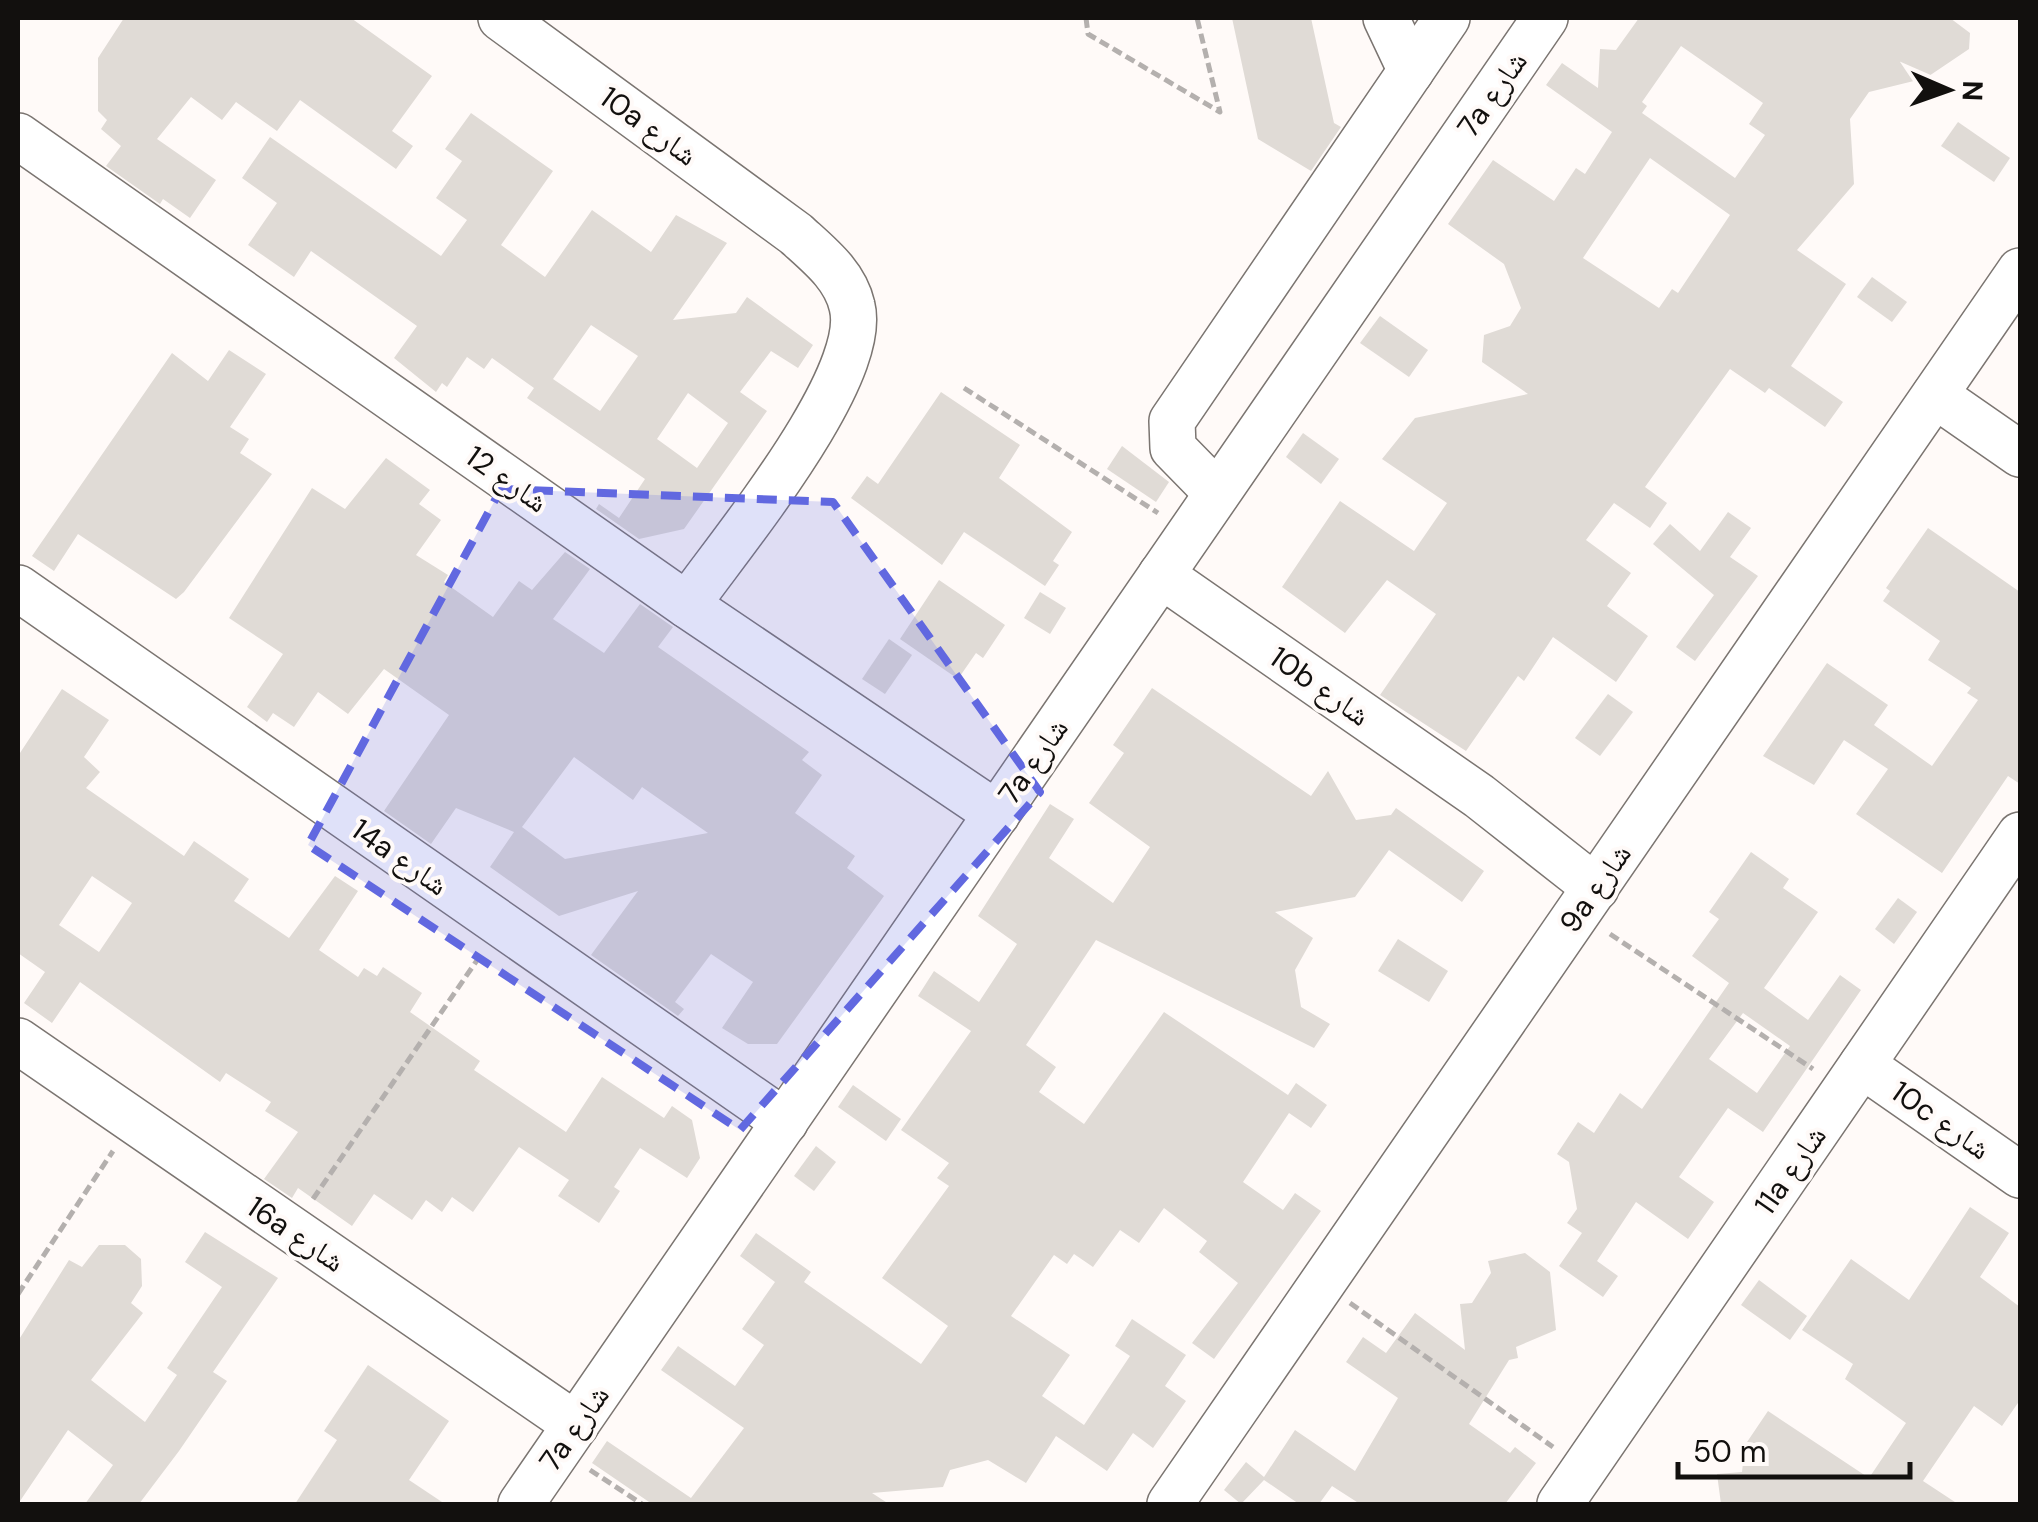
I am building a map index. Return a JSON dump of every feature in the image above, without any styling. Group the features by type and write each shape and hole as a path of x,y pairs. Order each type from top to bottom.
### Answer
{"street":[{"name":"10a شارع","path":"501,18 796,234 850,258 874,293 878,324 870,355 832,397 687,605"},
{"path":"1386,18 1411,70"},
{"path":"1217,494 1173,448 1172,420 1447,18"},
{"name":"7a شارع","path":"522,1504 1544,18"},
{"name":"شارع 12","path":"19,137 687,605 996,814"},
{"name":"9a شارع","path":"1170,1504 2020,271"},
{"path":"1935,395 2020,454"},
{"name":"10b شارع","path":"1161,575 1479,796 1595,889"},
{"name":"14a شارع","path":"18,588 784,1122"},
{"name":"11a شارع","path":"1577,1492 2020,835"},
{"name":"16a شارع","path":"18,1040 291,1230 568,1437"},
{"name":"10c شارع","path":"1854,1078 2020,1175"}],"path":[{"path":"1086,18 1088,34 1220,112 1197,18"},
{"path":"964,388 1190,534"},
{"path":"1595,889 1854,1078"},
{"path":"291,1230 500,927"},
{"path":"18,1294 132,1122"},
{"path":"1322,1284 1577,1492"},
{"path":"568,1437 642,1504"}],"highlighted area":[{"path":"501,489 833,502 1040,792 740,1130 308,845"}],"building":[{"path":"124,18 351,18 432,76 392,131 413,146 396,169 300,100 277,131 236,102 222,120 191,97 157,139 216,180 190,218 163,199 160,204 106,166 121,146 101,129 107,120 98,111 98,58"},
{"path":"1232,18 1311,18 1334,123 1341,127 1311,171 1258,139"},
{"path":"1639,18 1950,18 1970,33 1969,49 1926,78 1869,92 1850,119 1854,184 1797,250 1846,284 1791,366 1843,402 1825,427 1769,388 1765,393 1730,369 1645,487 1667,503 1650,528 1614,503 1586,540 1631,573 1607,606 1648,636 1616,682 1553,637 1524,681 1518,676 1466,751 1380,695 1436,614 1387,580 1345,633 1282,587 1340,501 1414,551 1447,503 1382,459 1415,418 1528,394 1482,362 1484,335 1510,326 1521,308 1504,264 1448,224 1493,160 1554,201 1576,168 1585,174 1612,132 1546,85 1562,63 1598,88 1600,49 1616,50","holes":["1681,46 1763,103 1749,124 1765,135 1735,178 1642,113 1647,106 1642,102","1650,158 1730,215 1678,293 1672,289 1659,308 1583,258"]},
{"path":"471,113 553,171 501,245 545,277 592,210 651,252 676,215 727,243 673,320 736,313 747,297 813,345 798,368 771,351 740,392 767,411 684,529 639,539 596,509 599,504 619,518 645,479 527,398 534,388 492,358 484,369 467,357 447,387 442,383 436,392 394,358 417,326 311,251 294,277 248,245 277,203 242,178 270,137 441,256 467,220 436,198 462,161 445,149","holes":["591,325 638,356 600,411 553,379","688,393 728,423 697,468 657,439"]},
{"path":"1958,122 2010,158 1994,182 1941,146"},
{"path":"1872,277 1907,302 1892,322 1857,297"},
{"path":"1380,316 1428,350 1409,377 1360,343"},
{"path":"229,350 266,374 230,427 249,439 240,453 272,474 184,592 176,599 78,534 54,571 32,556 172,353 208,381"},
{"path":"941,392 1020,445 999,478 1072,532 1053,561 1059,565 1045,586 964,532 942,565 851,498 867,476 878,484"},
{"path":"1303,433 1339,459 1321,484 1286,457"},
{"path":"1122,446 1169,482 1156,502 1107,469"},
{"path":"386,458 430,490 419,504 441,520 416,555 448,575 444,582 493,617 519,581 532,590 565,552 590,569 553,619 604,653 640,604 673,627 658,647 809,752 802,760 822,775 795,813 855,856 847,868 884,896 777,1044 748,1044 722,1028 753,982 711,954 675,1002 684,1009 678,1016 591,955 638,891 559,916 490,867 514,832 456,808 431,844 384,811 449,715 384,669 348,714 318,692 294,727 273,713 267,722 247,707 283,654 229,618 312,488 345,509","holes":["574,757 633,800 642,787 708,833 565,859 522,827"]},
{"path":"1728,512 1751,528 1730,557 1758,576 1695,661 1676,647 1714,595 1653,544 1670,524 1700,551"},
{"path":"1928,528 2020,592 2020,784 2008,776 1942,873 1856,814 1888,769 1844,740 1814,785 1763,756 1827,663 1888,705 1874,725 1932,766 1978,700 1967,693 1971,688 1928,660 1940,641 1883,601 1890,591 1886,588"},
{"path":"939,580 1005,625 983,658 976,653 958,679 900,639"},
{"path":"1040,592 1066,608 1050,634 1024,618"},
{"path":"889,639 912,655 885,694 862,679"},
{"path":"1152,688 1311,796 1328,771 1356,820 1391,815 1396,808 1484,871 1462,902 1389,850 1355,897 1275,912 1313,938 1295,970 1301,1007 1330,1024 1314,1048 1096,940 1026,1045 1056,1067 1039,1092 1084,1124 1164,1012 1288,1095 1296,1083 1327,1105 1311,1128 1289,1113 1243,1182 1283,1210 1295,1193 1321,1211 1214,1359 1192,1343 1238,1283 1199,1252 1207,1241 1164,1208 1139,1243 1120,1230 1093,1267 1074,1254 1067,1264 1054,1255 1011,1316 1070,1355 1042,1396 1084,1425 1130,1356 1115,1346 1132,1319 1186,1355 1165,1386 1186,1401 1153,1448 1133,1433 1107,1471 1056,1436 1026,1483 988,1460 950,1470 943,1487 872,1493 889,1504 652,1504 592,1463 607,1441 691,1498 744,1428 661,1370 678,1346 735,1386 764,1345 742,1329 775,1282 740,1256 756,1233 811,1272 804,1282 921,1364 948,1326 882,1278 949,1186 937,1178 949,1163 901,1130 971,1031 918,996 934,971 979,1002 1017,944 978,916 1050,804 1074,819 1049,858 1113,903 1150,847 1089,803 1124,753 1113,745"},
{"path":"62,689 109,720 84,757 100,772 86,788 184,856 194,841 249,879 234,901 289,938 335,876 358,891 319,950 358,977 364,968 377,976 383,967 422,993 410,1012 480,1061 474,1070 566,1132 602,1077 664,1118 672,1106 692,1120 700,1158 687,1178 640,1148 614,1187 620,1191 599,1223 558,1196 569,1180 519,1147 473,1212 452,1197 442,1212 426,1200 412,1220 374,1194 352,1226 298,1188 292,1198 264,1179 298,1132 265,1111 271,1102 226,1073 220,1082 80,982 52,1023 24,1003 45,972 18,953 18,756","holes":["92,876 132,903 99,952 59,925"]},
{"path":"1608,694 1633,712 1600,756 1575,738"},
{"path":"1751,852 1789,879 1783,888 1818,912 1764,988 1808,1020 1840,975 1861,990 1763,1132 1728,1108 1679,1177 1714,1202 1688,1239 1636,1202 1597,1261 1618,1276 1603,1297 1559,1266 1582,1233 1567,1223 1577,1209 1569,1162 1557,1154 1578,1122 1594,1133 1620,1093 1642,1109 1729,983 1692,956 1719,919 1709,912","holes":["1743,1013 1790,1046 1757,1093 1709,1059"]},
{"path":"1898,898 1917,912 1894,944 1875,929"},
{"path":"1398,939 1448,971 1429,1002 1378,971"},
{"path":"853,1085 901,1119 886,1141 838,1107"},
{"path":"816,1146 836,1162 814,1191 794,1176"},
{"path":"1970,1207 2009,1233 1980,1277 2020,1307 2020,1400 2002,1426 1974,1406 1923,1481 1958,1504 1721,1504 1717,1474 1742,1472 1745,1445 1768,1411 1869,1478 1906,1423 1845,1379 1853,1364 1802,1330 1851,1259 1909,1300"},
{"path":"205,1232 278,1278 213,1372 227,1381 179,1451 139,1504 85,1504 113,1465 68,1430 18,1504 18,1341 69,1260 82,1267 99,1245 125,1245 141,1259 142,1286 131,1303 143,1313 91,1380 145,1422 177,1375 167,1368 222,1287 185,1262"},
{"path":"1525,1253 1550,1272 1556,1330 1516,1347 1518,1358 1509,1360 1469,1424 1510,1453 1515,1447 1536,1463 1505,1504 1360,1504 1332,1486 1319,1504 1299,1504 1264,1480 1241,1504 1224,1490 1246,1462 1264,1477 1295,1430 1355,1471 1398,1398 1346,1362 1363,1337 1386,1353 1415,1313 1465,1350 1460,1304 1472,1303 1491,1273 1488,1261"},
{"path":"1759,1280 1807,1316 1790,1340 1741,1305"},
{"path":"368,1365 449,1421 409,1480 445,1504 295,1504 337,1440 324,1431"}]}
